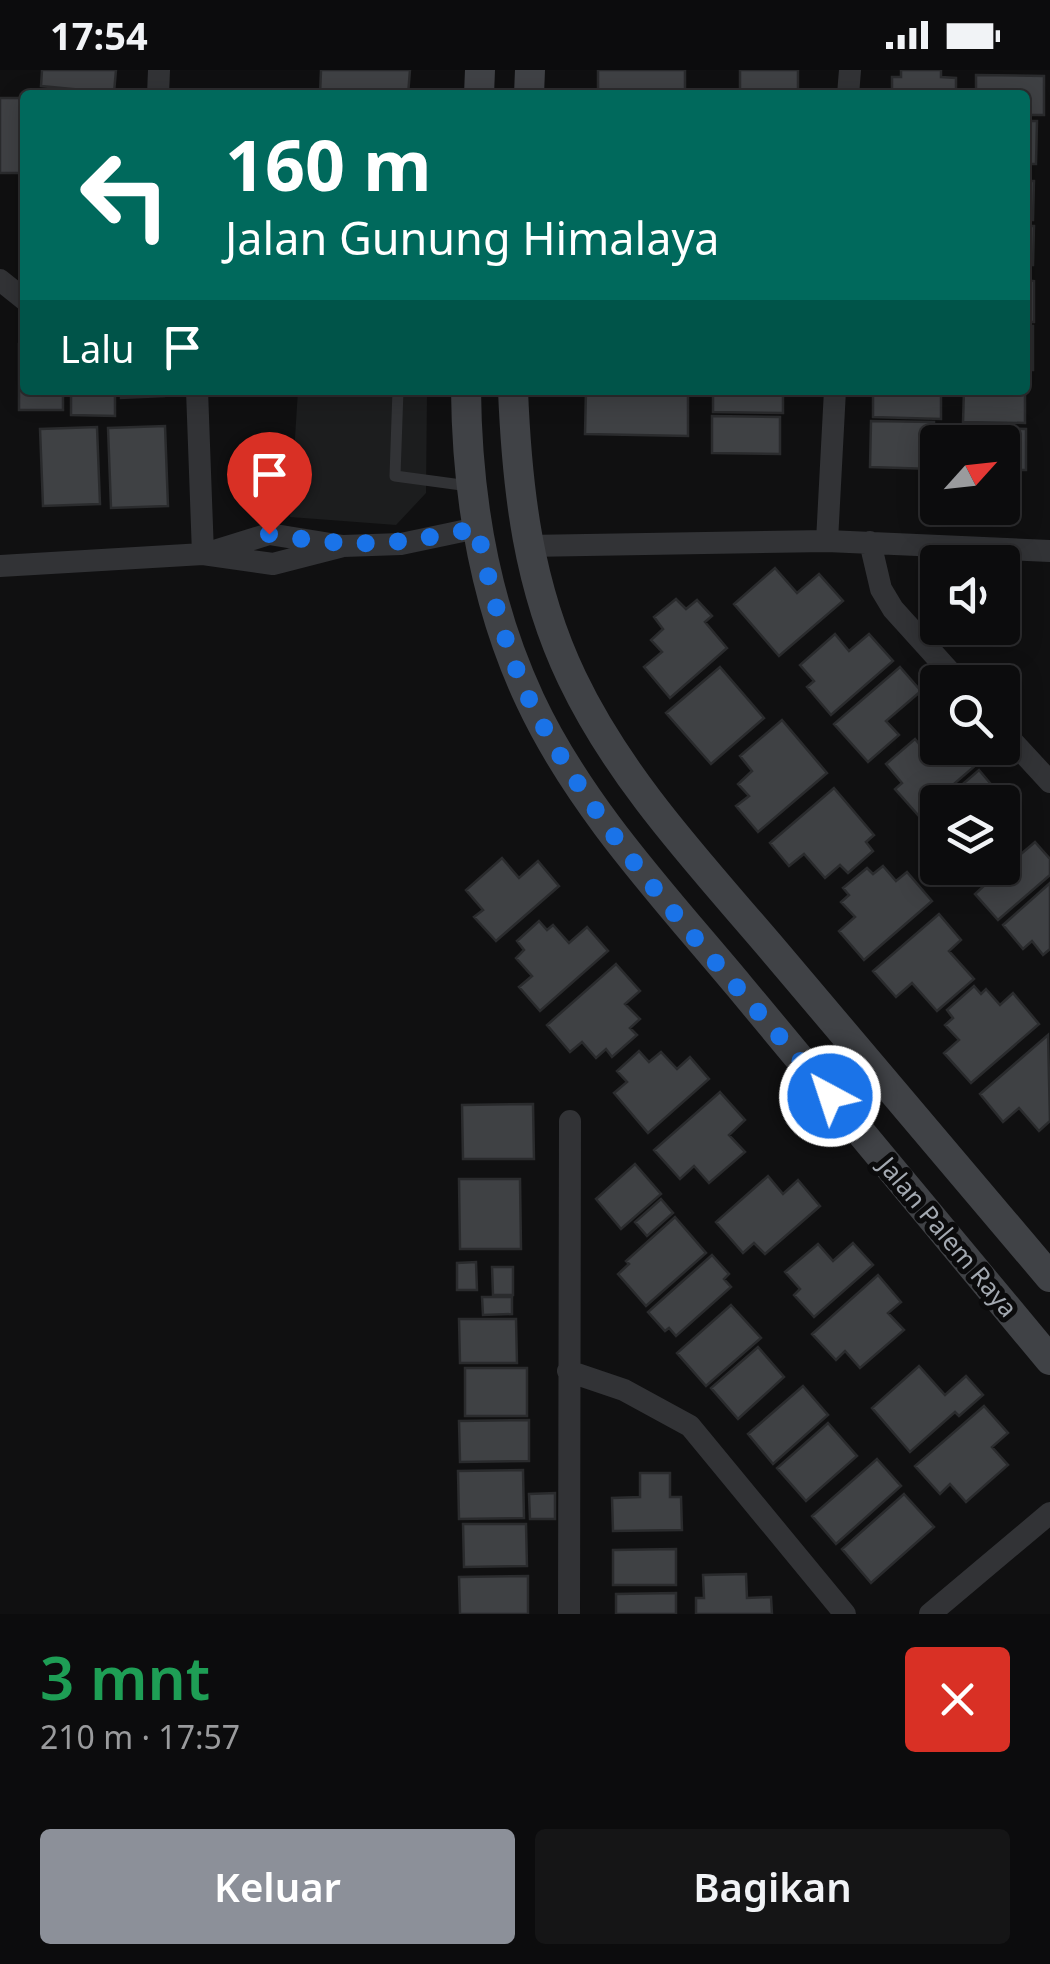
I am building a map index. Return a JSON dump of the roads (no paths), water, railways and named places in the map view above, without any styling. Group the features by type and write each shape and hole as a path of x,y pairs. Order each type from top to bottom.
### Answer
{"street":[{"path":"0,280 20,296"},
{"path":"196,395 203,554"},
{"name":"Jalan Palem Raya","path":"466,395 470,486 490,583 529,698 562,759 634,860 1050,1360"},
{"name":"Jalan Palem Raya","path":"514,395 516,474 527,546 571,676 605,738 672,831 1050,1277"},
{"path":"827,541 834,395"},
{"path":"0,566 203,554 269,534 344,546 400,544 477,528"},
{"path":"527,546 827,541 1050,551"},
{"path":"870,542 882,589 892,609 943,665"},
{"path":"1020,750 1050,782"},
{"path":"569,1614 570,1121"},
{"path":"568,1370 624,1390 690,1426 845,1614"},
{"path":"930,1614 1050,1513"}],"lane":[{"path":"398,395 395,476 470,486"}]}
